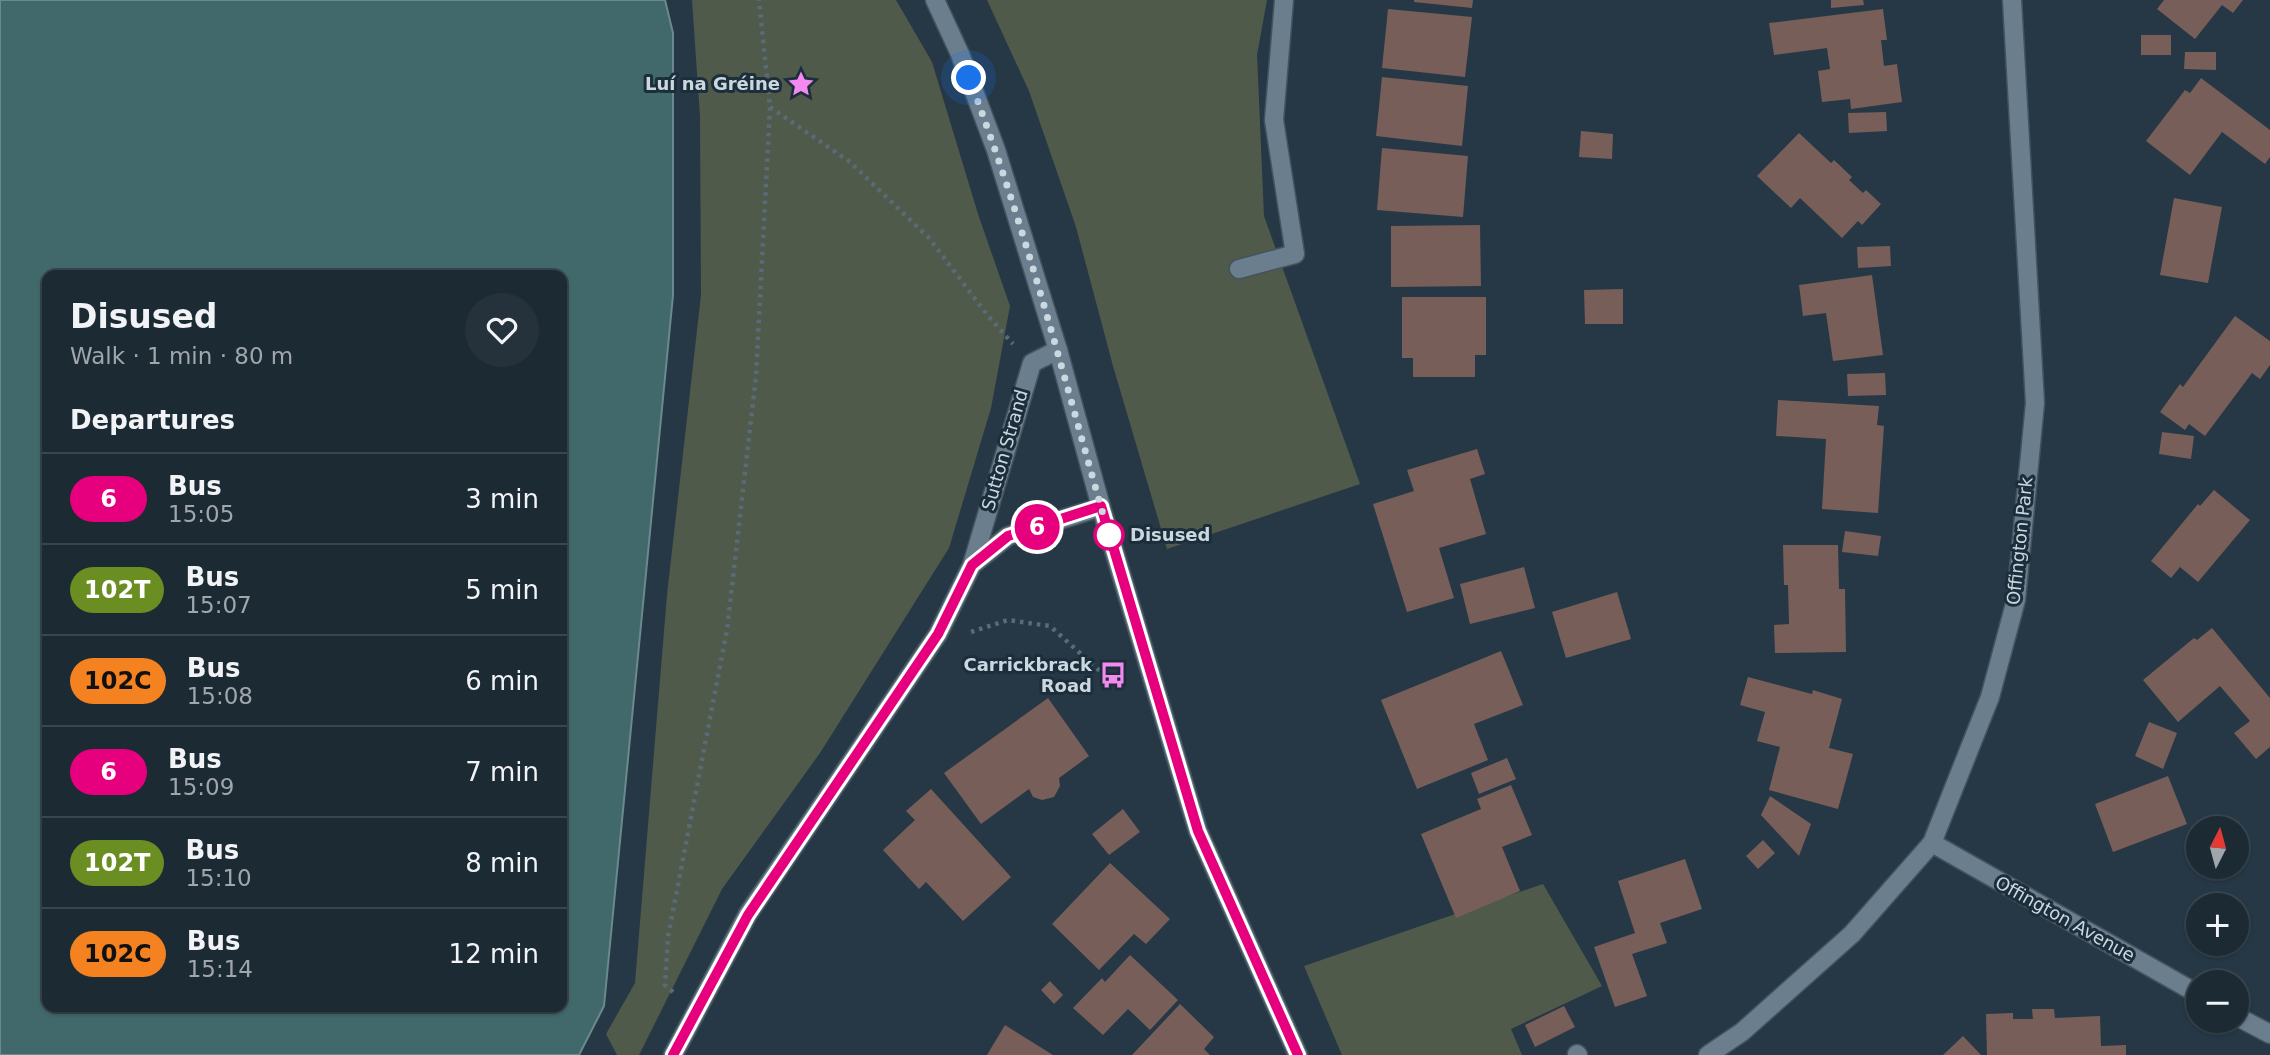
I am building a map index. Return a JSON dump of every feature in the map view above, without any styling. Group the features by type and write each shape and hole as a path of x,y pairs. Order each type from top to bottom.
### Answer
{"street":[{"path":"935,0 960,54 996,150 1058,350 1101,506 1198,831 1298,1055"},
{"path":"1239,270 1295,254 1274,120 1284,0"},
{"name":"Offington Park","path":"1708,1055 1742,1032 1852,934 1932,844 1990,697 2016,600 2035,402 2012,0"},
{"path":"1032,363 1058,350"},
{"name":"Sutton Strand","path":"673,1055 748,915 938,634 972,565 1032,363"},
{"name":"Sutton Strand","path":"972,565 1008,536 1101,506"},
{"name":"Offington Avenue","path":"1932,844 2186,987"},
{"path":"2249,1023 2270,1034"}],"path":[{"path":"696,1012 664,985 668,937 727,630 756,376 770,107 759,0"},
{"path":"770,107 850,162 929,238 989,317 1032,363"},
{"path":"967,634 1008,620 1050,626 1112,682"}],"shaded area":[{"path":"0,0 665,0 673,33 673,295 604,1006 579,1055 0,1055"},
{"path":"692,0 896,0 932,62 978,214 1010,306 991,408 949,548 820,753 722,889 639,1055 617,1055 606,1034 635,983 667,595 701,295 700,116"},
{"path":"987,0 1267,0 1257,55 1264,216 1360,484 1167,549 1113,366 1076,227 1029,91"},
{"path":"1543,884 1602,986 1511,1029 1522,1055 1342,1055 1304,966"}],"building":[{"path":"1414,0 1473,0 1472,8"},
{"path":"1831,0 1863,0 1864,5 1831,8"},
{"path":"2164,0 2243,0 2233,13 2222,5 2195,39 2157,9"},
{"path":"1388,9 1472,17 1465,77 1382,68"},
{"path":"1883,9 1887,40 1881,40 1884,66 1897,64 1902,102 1851,109 1850,99 1822,102 1818,71 1830,69 1827,48 1774,55 1769,23"},
{"path":"2141,35 2171,35 2171,55 2141,55"},
{"path":"2185,52 2216,52 2216,70 2184,69"},
{"path":"1382,77 1468,86 1462,146 1376,136"},
{"path":"2201,78 2270,130 2270,157 2265,164 2222,132 2190,175 2146,141 2185,90 2190,93"},
{"path":"1886,112 1887,131 1849,133 1848,113"},
{"path":"1581,131 1613,134 1612,159 1579,157"},
{"path":"1799,133 1831,163 1834,160 1852,177 1849,180 1863,193 1866,190 1881,204 1862,225 1858,221 1842,238 1800,198 1791,208 1757,176"},
{"path":"1382,148 1468,156 1463,217 1377,210"},
{"path":"2174,198 2222,207 2208,283 2160,275"},
{"path":"1480,225 1481,286 1391,287 1391,226"},
{"path":"1890,246 1891,266 1858,268 1857,247"},
{"path":"1872,275 1883,355 1833,361 1826,313 1803,316 1799,285"},
{"path":"1623,289 1623,324 1585,324 1584,290"},
{"path":"1402,297 1486,297 1486,355 1475,355 1475,377 1413,377 1413,358 1402,358"},
{"path":"2235,316 2270,341 2270,365 2260,379 2252,373 2205,436 2189,424 2185,430 2160,412 2180,384 2183,387"},
{"path":"1885,373 1886,395 1848,396 1847,374"},
{"path":"1778,400 1879,406 1877,425 1884,426 1878,513 1822,509 1826,439 1776,436"},
{"path":"2162,432 2194,436 2191,459 2159,454"},
{"path":"1477,449 1485,474 1470,479 1486,534 1439,548 1454,598 1407,612 1373,504 1414,491 1407,470"},
{"path":"2214,490 2250,520 2198,582 2180,567 2171,578 2151,561 2198,504 2200,506"},
{"path":"1845,531 1881,536 1878,556 1842,552"},
{"path":"1783,545 1838,545 1839,589 1845,589 1846,652 1775,653 1774,625 1789,624"},
{"path":"1524,567 1535,608 1470,624 1460,584"},
{"path":"1617,592 1631,639 1566,658 1552,612"},
{"path":"2212,628 2270,698 2270,747 2256,759 2234,733 2250,721 2220,686 2178,722 2143,680 2194,638 2197,640"},
{"path":"1501,651 1523,705 1474,724 1488,760 1417,789 1381,700"},
{"path":"1748,677 1812,694 1813,690 1842,699 1829,748 1853,754 1838,809 1769,790 1780,747 1757,741 1765,712 1740,705"},
{"path":"1048,698 1089,756 1059,778 1060,786 1054,797 1042,800 1033,797 1029,789 981,824 944,773"},
{"path":"2149,722 2177,733 2163,769 2135,756"},
{"path":"1507,758 1516,779 1479,794 1471,773"},
{"path":"2168,776 2186,824 2113,852 2095,804"},
{"path":"1511,785 1532,835 1502,847 1520,891 1456,918 1421,834 1481,809 1477,799"},
{"path":"931,789 1011,877 963,921 926,882 919,889 883,850 915,820 906,811"},
{"path":"1770,796 1811,824 1799,856 1761,815"},
{"path":"1123,809 1140,832 1109,855 1092,834"},
{"path":"1763,840 1775,853 1758,869 1746,856"},
{"path":"1685,859 1702,909 1660,923 1667,943 1632,954 1647,996 1615,1007 1594,947 1635,933 1618,881"},
{"path":"1110,863 1170,919 1146,944 1134,934 1099,970 1052,924"},
{"path":"1130,955 1178,1000 1150,1030 1128,1009 1103,1035 1073,1008 1102,978 1105,982"},
{"path":"1050,981 1063,995 1054,1004 1041,990"},
{"path":"1180,1004 1214,1037 1204,1049 1210,1055 1132,1055"},
{"path":"1564,1006 1575,1027 1535,1047 1525,1025"},
{"path":"2032,1009 2054,1009 2055,1018 2100,1016 2101,1046 2126,1045 2126,1055 1987,1055 1986,1014 2013,1013 2013,1019 2033,1019"},
{"path":"1005,1025 1053,1055 987,1055"},
{"path":"1963,1036 1981,1055 1943,1055"}],"bus line":[{"name":"6","path":"673,1055 748,915 938,634 972,565 1008,536 1101,506 1198,831 1298,1055"}],"place":[{"name":"Luí na Gréine","path":"801,84"},
{"name":"Disused","path":"1109,535"},
{"name":"Carrickbrack Road","path":"1113,675"}],"route":[{"path":"969,78 996,150 1058,350 1109,535"}]}
